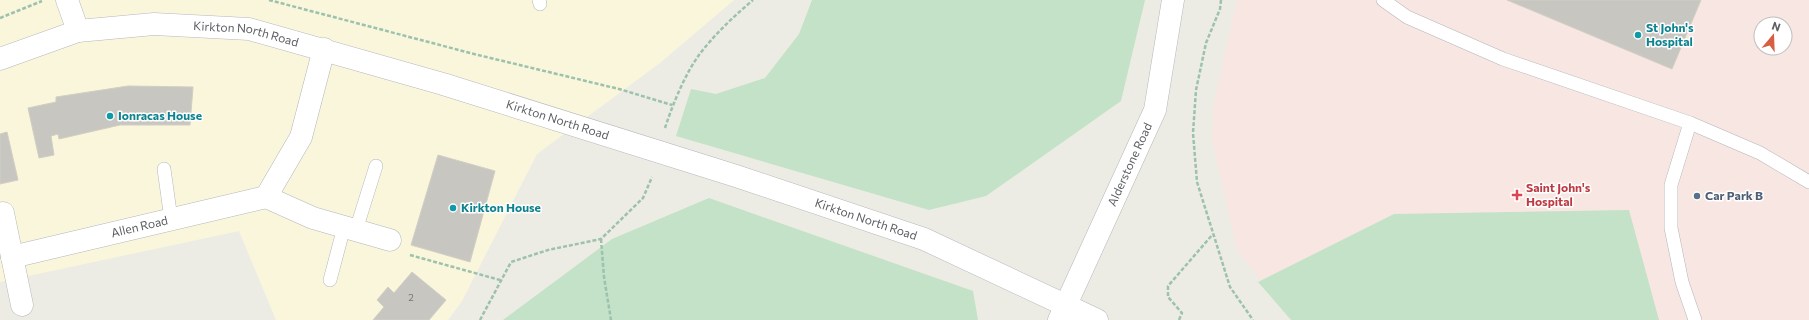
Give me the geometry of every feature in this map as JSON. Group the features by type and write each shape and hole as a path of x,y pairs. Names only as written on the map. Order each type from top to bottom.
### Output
{"main road":[{"path":"67,0 78,31"},
{"name":"Alderstone Road","path":"1062,313 1155,110 1172,0"},
{"name":"Kirkton North Road","path":"0,59 78,31 154,24 250,29 451,86 729,174 924,239 1062,313 1098,320"},
{"path":"324,49 301,137 266,196 313,218 390,240"},
{"name":"Allen Road","path":"12,257 266,196"},
{"path":"1,214 22,305"}],"lane":[{"path":"1383,0 1408,17 1503,59 1690,123 1760,153 1809,182"},
{"path":"1690,123 1671,185 1672,228 1682,282 1695,320"},
{"path":"330,280 376,166"},
{"path":"164,169 171,220"}],"path":[{"path":"0,18 46,0"},
{"path":"269,0 474,54 619,89 672,105"},
{"path":"663,133 672,105 698,56 732,18 753,0"},
{"path":"1221,0 1220,9 1206,43 1196,90 1193,133 1197,182 1230,287 1254,320"},
{"path":"480,320 500,280 511,262 548,250 602,239 643,198 652,177"},
{"path":"1179,320 1182,313 1168,297 1168,286 1214,234"},
{"path":"602,239 604,277 611,320"},
{"path":"390,240 402,253 500,280"}],"shaded area":[{"path":"0,0 734,0 660,63 537,154 462,301 448,320 276,320 239,231 0,282"},
{"name":"Saint John's Hospital","path":"1237,0 1809,0 1809,320 1295,320 1237,251 1212,139 1213,106"}],"green space":[{"path":"812,0 1145,0 1121,101 986,196 929,210 676,136 691,89 716,94 765,78 799,34"},
{"path":"709,198 973,291 978,320 503,320 612,239"},
{"path":"1629,210 1659,320 1291,320 1258,282 1394,214"}],"building":[{"name":"St John's Hospital","path":"1507,0 1701,0 1672,69"},
{"name":"Ionracas House","path":"128,86 193,87 190,125 120,125 59,139 58,134 51,136 54,155 39,158 28,108 56,102 56,97"},
{"path":"7,132 18,180 0,184 0,134"},
{"name":"Kirkton House","path":"438,155 495,171 470,262 411,245"},
{"path":"412,272 446,300 429,320 373,320 384,307 377,300 388,287 394,293"}],"place":[{"name":"St John's Hospital","path":"1638,35"},
{"name":"Ionracas House","path":"110,116"},
{"name":"Saint John's Hospital","path":"1517,195"},
{"name":"Car Park B","path":"1697,196"},
{"name":"Kirkton House","path":"453,208"}]}
